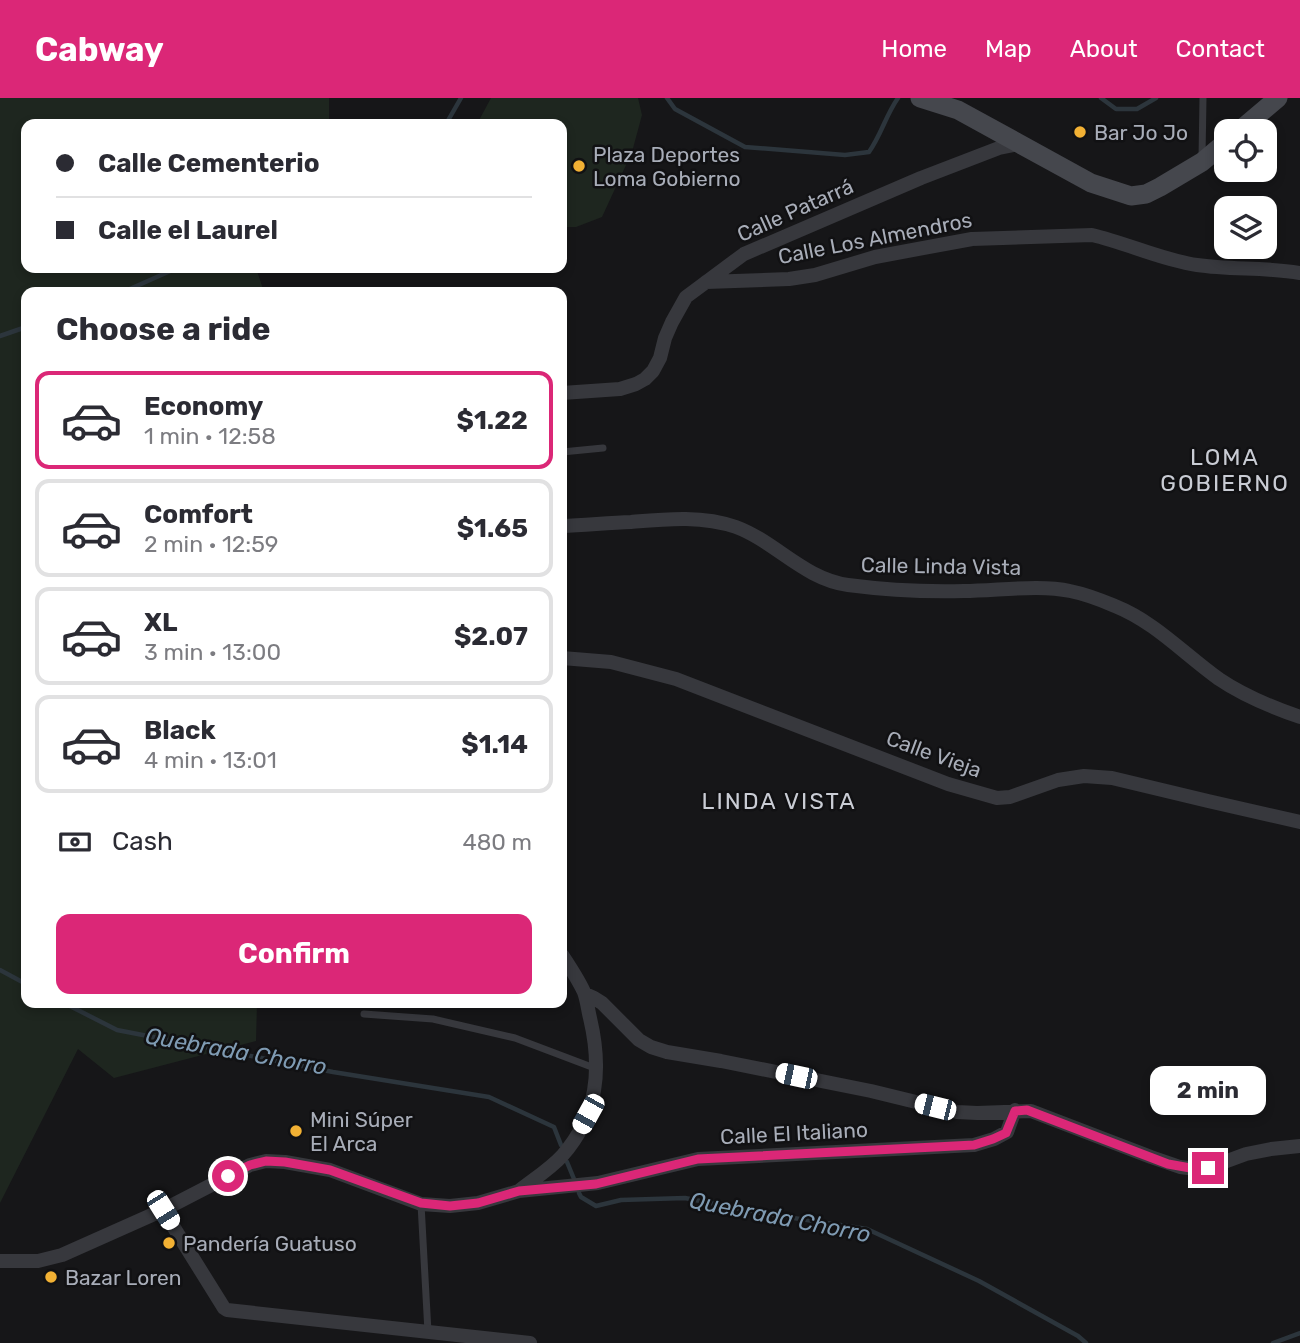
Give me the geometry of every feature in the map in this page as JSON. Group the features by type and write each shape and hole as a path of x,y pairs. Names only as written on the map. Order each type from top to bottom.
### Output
{"street":[{"path":"920,98 958,110 1091,183 1131,196 1146,194 1202,162 1214,152"},
{"path":"1253,119 1278,98"},
{"name":"Calle Patarrá","path":"567,393 620,389 645,379 660,358 671,322 686,297 744,254 921,178 999,148 1019,144"},
{"name":"Calle Los Almendros","path":"706,282 815,275 874,257 972,239 1092,235 1198,266 1300,273"},
{"name":"Calle Linda Vista","path":"567,526 684,518 709,520 749,533 805,570 828,581 888,590 1050,588 1070,591 1119,607 1149,623 1220,680 1250,698 1300,717"},
{"name":"Calle Vieja","path":"567,658 611,662 676,679 948,784 997,798 1010,797 1058,780 1084,776 1112,778 1300,822"},
{"path":"0,1261 38,1261 62,1255 163,1210 250,1165 266,1161 330,1170 421,1203 450,1206 478,1203 519,1191 562,1155 588,1114 595,1093 598,1069 594,1033 585,994 567,963"},
{"path":"585,994 603,1003 639,1040 667,1052 871,1091 957,1112 1031,1111 1180,1167 1208,1168 1246,1154 1300,1146"},
{"name":"Calle El Italiano","path":"519,1191 596,1184 698,1159 974,1145 1007,1132 1015,1111"},
{"path":"163,1210 227,1310 530,1343"}],"lane":[{"path":"1202,162 1203,98"},
{"path":"567,452 603,448"},
{"path":"364,1014 433,1019 515,1038 598,1069"},
{"path":"421,1203 428,1333"}],"shaded area":[{"path":"0,98 329,98 329,119 21,119 21,273 258,273 262,287 21,287 21,1008 257,1008 256,1041 114,1078 78,1049 0,1203"},
{"path":"491,98 638,98 642,115 632,152 602,217 576,227 567,227 567,119 480,119"}],"waterway":[{"path":"449,119 461,98"},
{"path":"667,98 675,109 745,147 845,155 869,152 898,98"},
{"path":"1101,98 1116,109 1137,109 1156,98"},
{"path":"134,287 166,273"},
{"path":"0,336 21,329"},
{"name":"Quebrada Chorro","path":"0,970 21,981"},
{"name":"Quebrada Chorro","path":"74,1008 117,1030 333,1072 489,1097 554,1127 561,1145"},
{"name":"Quebrada Chorro","path":"567,1162 574,1179"},
{"name":"Quebrada Chorro","path":"579,1193 596,1206 621,1200 685,1198 867,1229 979,1281 1086,1343"},
{"name":"Quebrada Chorro","path":"1273,1343 1300,1333"}],"place":[{"name":"Bar Jo Jo","path":"1080,132"},
{"name":"Plaza Deportes Loma Gobierno","path":"579,166"},
{"name":"Mini Súper El Arca","path":"296,1131"},
{"name":"Pandería Guatuso","path":"169,1243"},
{"name":"Bazar Loren","path":"51,1277"}],"district":[{"name":"LOMA GOBIERNO","path":"1225,470"},
{"name":"LINDA VISTA","path":"779,801"}],"route":[{"path":"228,1176 250,1165 266,1161 285,1162 330,1170 421,1203 450,1206 478,1203 519,1191 596,1184 698,1159 974,1145 1006,1133 1015,1111 1027,1110 1168,1164 1196,1169 1208,1168"}]}
